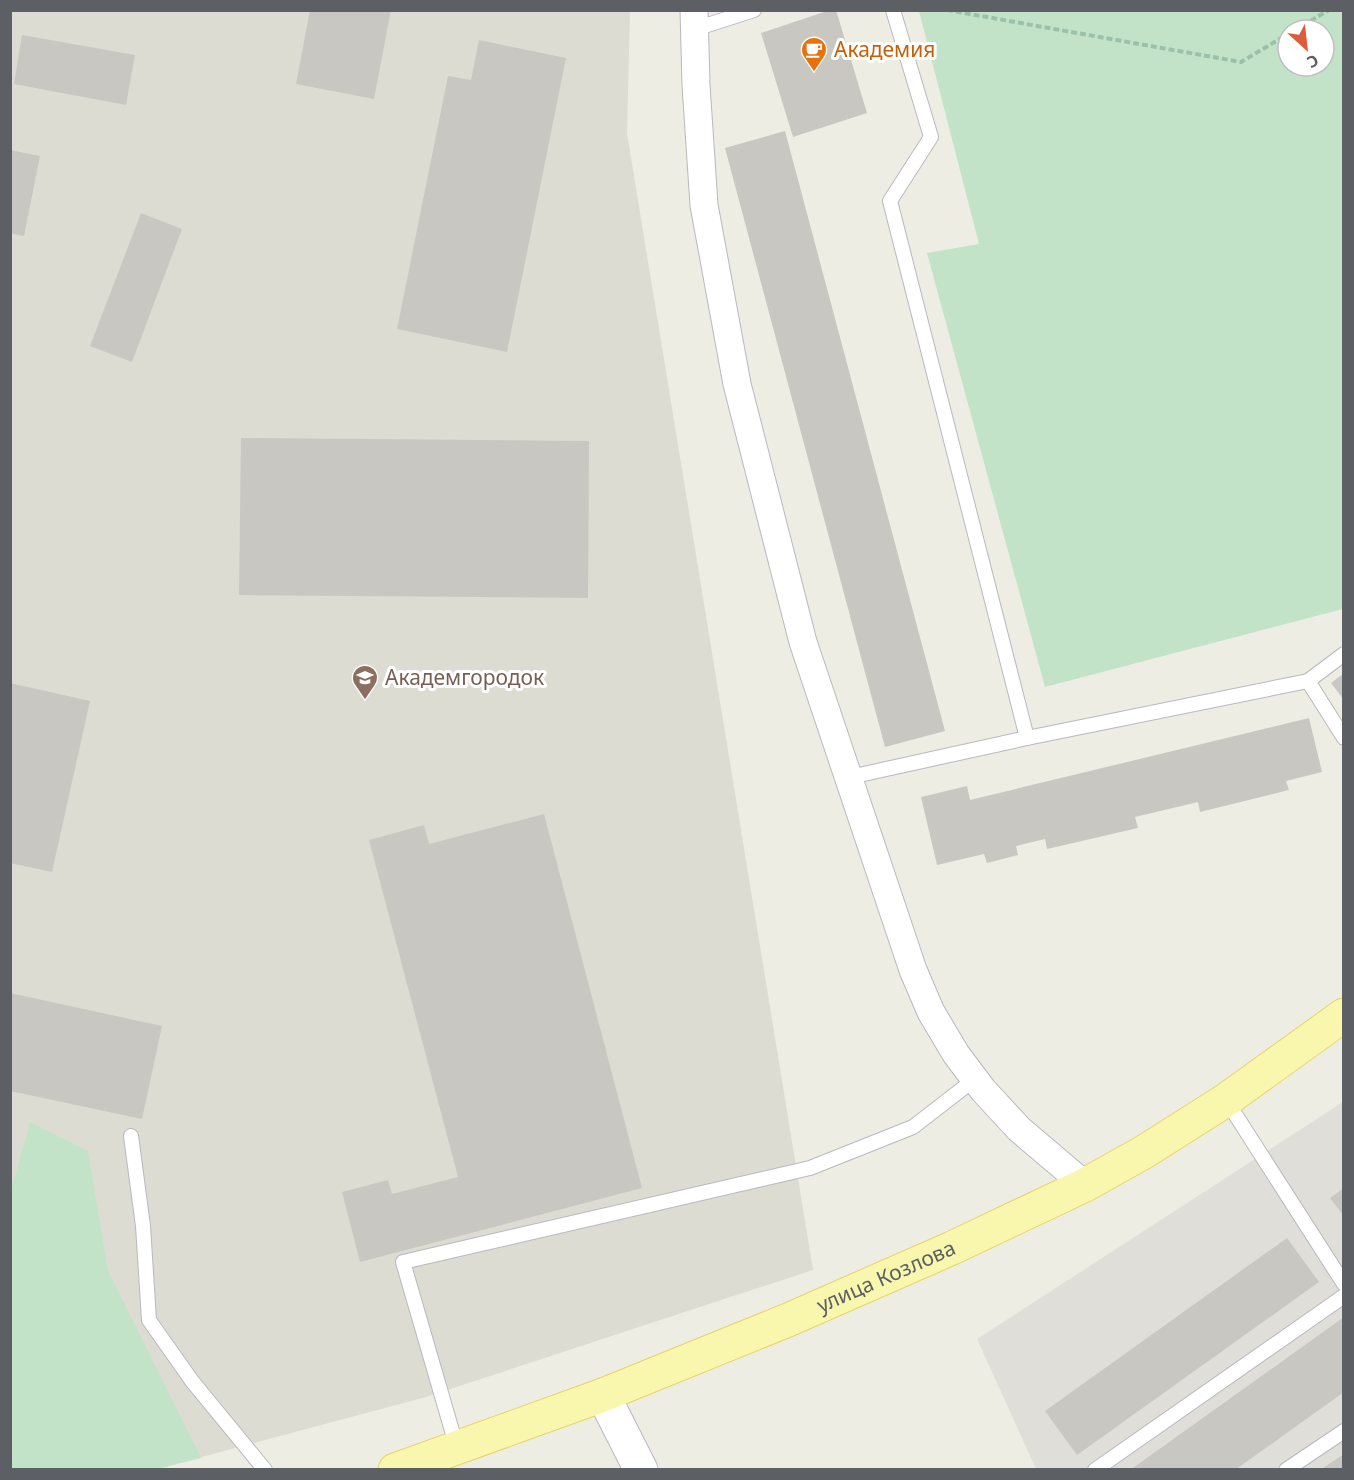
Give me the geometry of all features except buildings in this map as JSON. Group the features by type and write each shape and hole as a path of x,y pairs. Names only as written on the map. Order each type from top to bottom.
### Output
{"main road":[{"name":"улица Козлова","path":"395,1470 603,1395 788,1320 930,1258 1085,1185 1144,1152 1226,1100 1344,1015"},
{"path":"603,1395 641,1470"}],"street":[{"path":"694,20 704,205 736,384 803,642 926,1001 956,1054 975,1079 1019,1129 1085,1185"}],"lane":[{"path":"694,20 754,10"},
{"path":"893,10 931,137 890,201 1027,738"},
{"path":"850,777 1027,738 1308,681 1344,654"},
{"path":"1308,681 1344,738"},
{"path":"457,1448 403,1262 810,1168 913,1127 975,1079"},
{"path":"1226,1100 1344,1284"},
{"path":"131,1136 143,1226 149,1320 192,1382 265,1470"},
{"path":"1095,1470 1344,1296"},
{"path":"1286,1470 1344,1431"}],"path":[{"path":"947,10 1240,62 1276,41"},
{"path":"1315,18 1329,10"}],"shaded area":[{"name":"Академгородок","path":"10,11 630,11 627,133 813,1270 426,1397 157,1469 11,1469"},
{"path":"1343,1102 1343,1469 1036,1469 977,1339"}],"green space":[{"path":"919,11 1343,11 1343,609 1045,687 927,253 979,244"},
{"path":"30,1122 88,1151 108,1271 201,1458 157,1469 11,1469 11,1191"}],"place":[{"name":"Академия","path":"814,73"},
{"name":"Академгородок","path":"365,701"}]}
